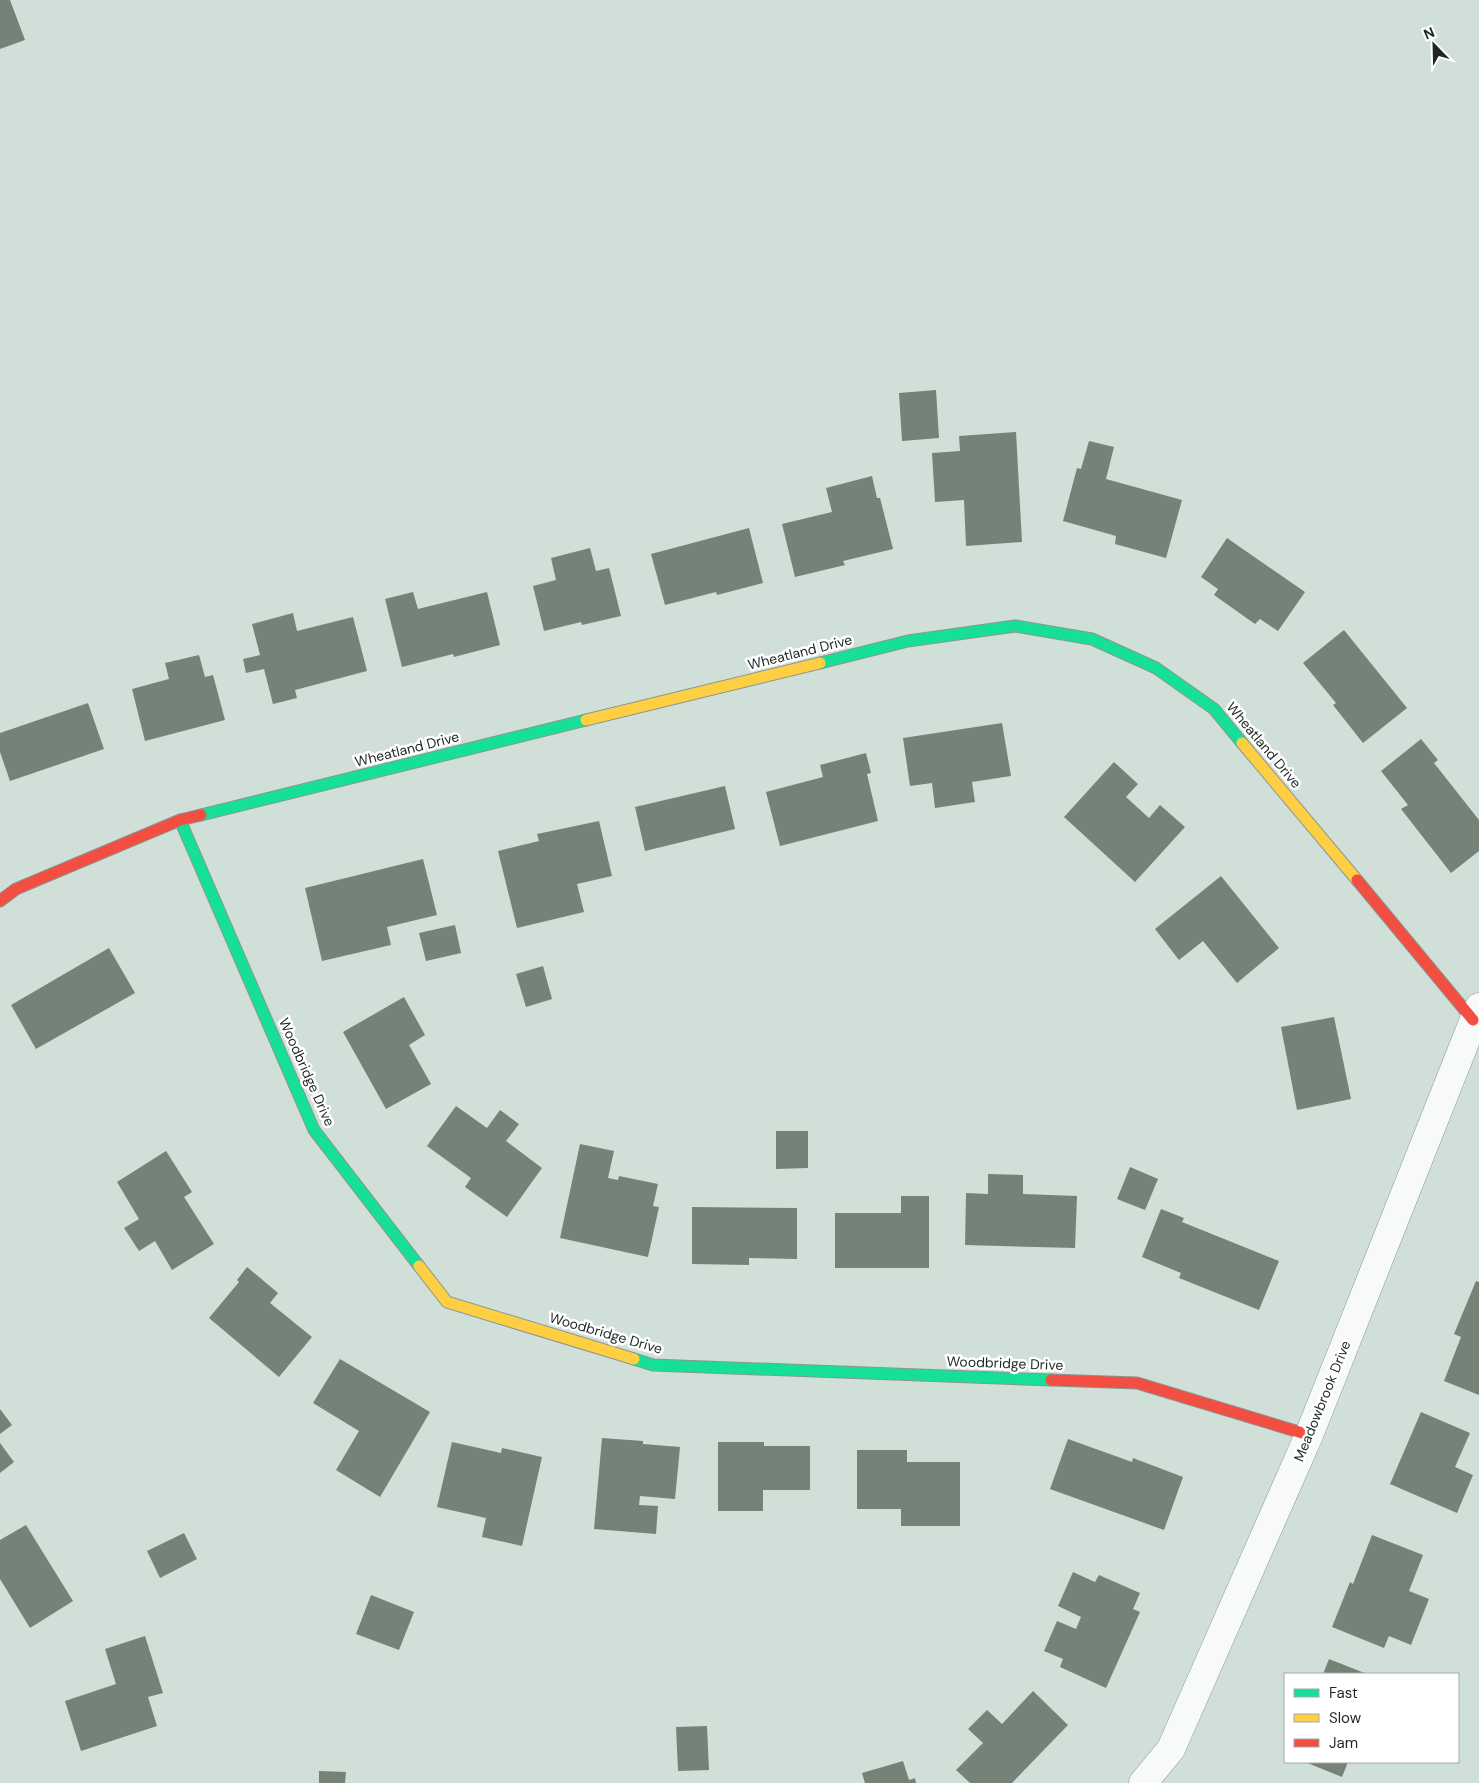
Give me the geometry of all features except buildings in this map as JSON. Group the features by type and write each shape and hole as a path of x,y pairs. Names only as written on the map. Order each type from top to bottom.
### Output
{"street":[{"name":"Wheatland Drive","path":"0,901 16,890 180,820 908,641 1015,626 1092,638 1156,668 1214,709 1476,1014"},
{"name":"Woodbridge Drive","path":"180,820 314,1130 447,1302 653,1365 1137,1384 1309,1435"},
{"name":"Meadowbrook Drive","path":"1143,1783 1171,1749 1309,1435 1476,1014"}],"traffic: fast":[{"path":"820,663 908,641 1015,626 1092,639 1156,668 1214,709 1242,743"},
{"path":"201,815 586,720"},
{"path":"180,820 314,1130 419,1266"},
{"path":"634,1359 653,1365 1051,1380"}],"traffic: slow":[{"path":"586,720 820,663"},
{"path":"1242,743 1357,880"},
{"path":"419,1266 447,1302 634,1359"}],"traffic: jam":[{"path":"0,901 16,889 180,820 201,815"},
{"path":"1357,880 1473,1020"},
{"path":"1051,1380 1137,1383 1309,1435"}]}
